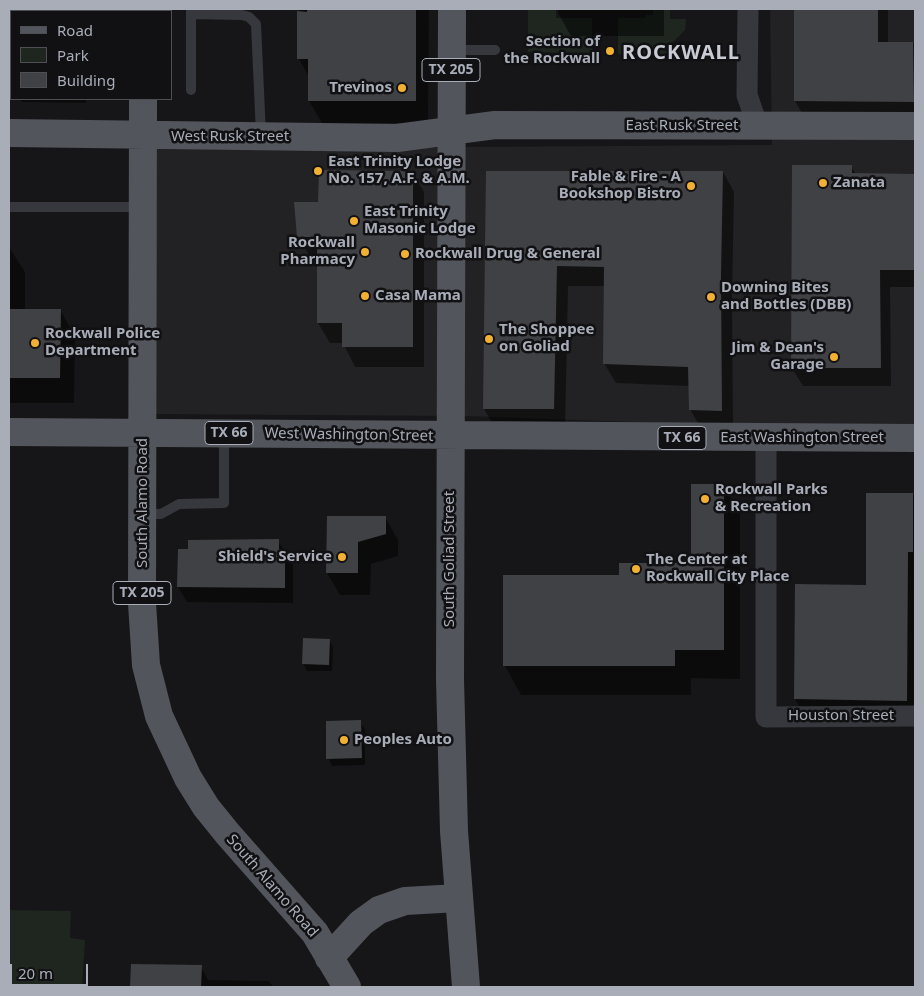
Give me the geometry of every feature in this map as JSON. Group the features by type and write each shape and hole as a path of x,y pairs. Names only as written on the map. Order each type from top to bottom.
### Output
{"main road":[{"name":"TX 205","path":"450,131 452,9"},
{"name":"TX 205","path":"143,100 143,137"},
{"name":"East Rusk Street","path":"450,131 496,125 915,126"},
{"name":"West Rusk Street","path":"9,133 143,137 397,138 450,131"},
{"name":"South Goliad Street","path":"450,131 450,679 458,898 464,986"},
{"name":"South Alamo Road","path":"143,137 143,514 146,664 165,731 188,778 206,806 315,933 346,987"},
{"name":"West Washington Street","path":"9,432 449,436"},
{"name":"East Washington Street","path":"449,436 915,438"},
{"path":"329,958 361,923 379,910 405,901 458,898"}],"street":[{"path":"748,9 746,95 758,127"},
{"name":"Houston Street","path":"766,438 766,717 915,716"}],"lane":[{"path":"191,90 191,11 250,17 256,24 261,138"},
{"path":"451,50 495,50"},
{"path":"9,207 143,207"},
{"path":"143,514 161,514 179,504 224,503 224,433"}],"shaded area":[{"path":"770,9 915,9 915,425 777,427 463,416 154,414 157,149 772,145"}],"green space":[{"path":"528,9 556,9 556,18 592,18 592,54 528,52"},
{"path":"653,9 670,9 670,19 686,19 685,30 672,43 670,54 618,54 618,18 646,18 646,15 653,15"},
{"path":"9,910 71,911 70,938 85,940 82,987 9,987"}],"building":[{"path":"307,9 416,9 416,101 308,101 308,59 297,59 297,11 307,12"},
{"path":"794,9 878,9 878,42 913,42 914,102 794,101"},
{"path":"792,165 852,165 852,173 915,174 915,270 880,270 881,368 791,368"},
{"path":"319,170 413,171 413,347 342,347 342,323 317,323 317,237 297,237 294,202 318,202"},
{"path":"486,171 723,171 721,276 722,411 689,410 688,367 603,364 604,267 557,266 554,409 483,409"},
{"name":"Rockwall Police Department","path":"9,309 61,309 60,378 9,378"},
{"name":"The Center at Rockwall City Place","path":"691,484 724,484 724,650 675,650 675,666 503,666 503,575 619,575 619,563 691,563"},
{"path":"866,493 913,493 913,552 908,552 907,701 794,699 795,584 866,585"},
{"name":"Shield's Service","path":"327,516 386,516 386,534 358,542 358,573 326,573"},
{"path":"279,539 279,549 285,549 285,588 177,587 178,549 188,549 188,540"},
{"path":"303,638 330,639 329,665 302,664"},
{"name":"Peoples Auto","path":"361,720 362,758 326,759 326,721"},
{"path":"131,964 202,965 201,987 130,987"}],"place":[{"name":"Section of the Rockwall","path":"610,51"},
{"name":"Trevinos","path":"402,88"},
{"name":"East Trinity Lodge No. 157, A.F. & A.M.","path":"318,171"},
{"name":"Zanata","path":"823,183"},
{"name":"Fable & Fire - A Bookshop Bistro","path":"691,186"},
{"name":"East Trinity Masonic Lodge","path":"354,221"},
{"name":"Rockwall Pharmacy","path":"365,252"},
{"name":"Rockwall Drug & General","path":"405,254"},
{"name":"Casa Mama","path":"365,296"},
{"name":"Downing Bites and Bottles (DBB)","path":"711,297"},
{"name":"The Shoppee on Goliad","path":"489,339"},
{"name":"Rockwall Police Department","path":"35,343"},
{"name":"Jim & Dean's Garage","path":"834,357"},
{"name":"Rockwall Parks & Recreation","path":"705,499"},
{"name":"Shield's Service","path":"342,557"},
{"name":"The Center at Rockwall City Place","path":"636,569"},
{"name":"Peoples Auto","path":"344,740"}],"district":[{"name":"ROCKWALL","path":"681,53"}]}
